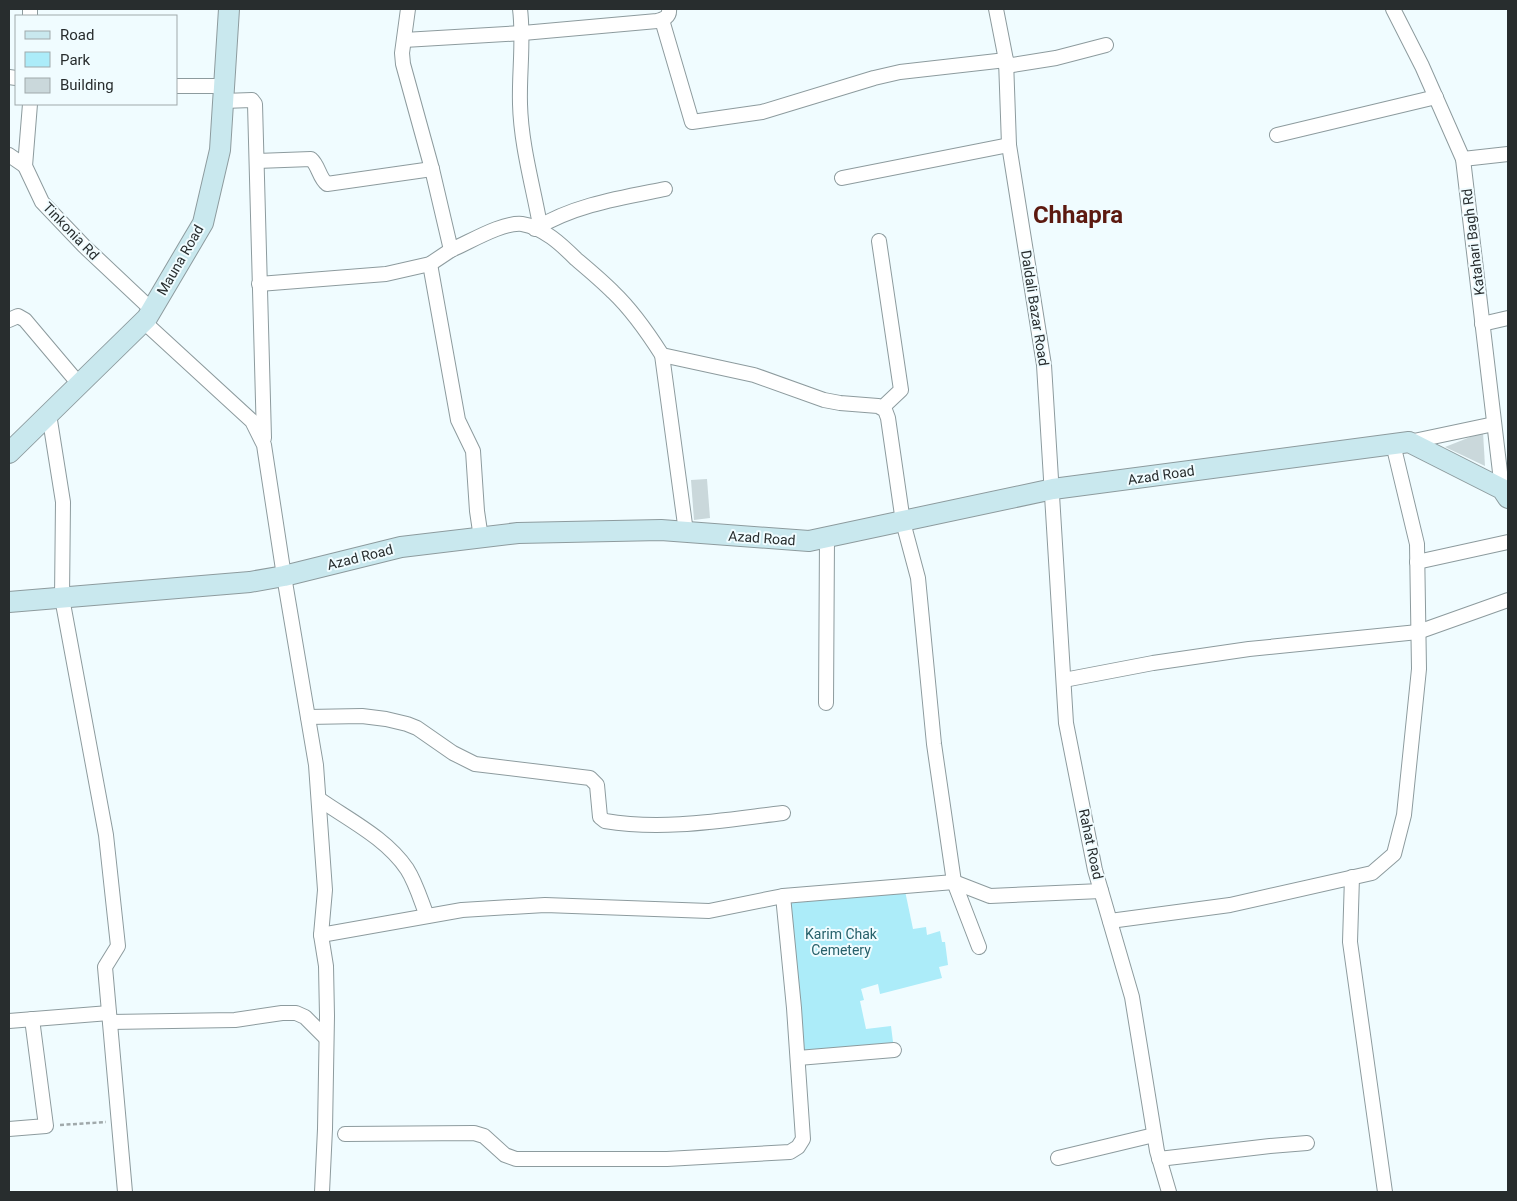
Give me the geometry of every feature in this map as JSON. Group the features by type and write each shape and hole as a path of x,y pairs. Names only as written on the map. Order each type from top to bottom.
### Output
{"street":[{"name":"Mauna Road","path":"9,453 147,316 203,223 220,150 229,9"},
{"path":"408,9 402,53 406,78 432,169 451,250"},
{"path":"520,9 523,33 520,106 538,227"},
{"name":"Daldali Bazar Road","path":"996,9 1006,63 1009,146 1044,365 1053,489"},
{"name":"Katahari Bagh Rd","path":"1393,9 1422,66 1463,159 1494,424 1505,494"},
{"path":"404,40 523,33 666,14 692,122 762,112 900,72 1056,58 1106,45"},
{"path":"178,86 254,101 264,445 316,765 325,890 322,935 326,966 325,1129 322,1192"},
{"path":"1277,135 1436,97"},
{"name":"Tinkonia Rd","path":"30,105 15,163 42,202 147,316 252,421 264,445"},
{"path":"842,178 1009,146"},
{"path":"1463,159 1508,154"},
{"path":"257,160 311,159 315,163 323,181 327,184 432,169"},
{"path":"538,227 561,214 578,208 665,189"},
{"path":"259,284 386,274 430,264 451,250 510,225 523,224 538,227 614,293 648,334 662,355 686,532"},
{"path":"879,241 901,390 883,407"},
{"path":"430,264 458,420 473,451 481,538"},
{"path":"9,320 18,316 25,320 79,384"},
{"path":"1482,324 1508,318"},
{"path":"662,355 754,375 824,400 883,407"},
{"path":"883,407 888,418 904,522 918,578 934,744 954,882 979,947"},
{"path":"49,414 63,502 62,598 108,854 118,946 105,967 125,1192"},
{"path":"1401,443 1494,424"},
{"path":"1401,443 1505,494"},
{"path":"1110,921 1230,905 1372,873 1394,854 1404,815 1419,669 1417,544 1401,443"},
{"name":"Azad Road","path":"9,602 250,582 284,576 401,547 518,534 661,530 809,541 1053,489 1401,443"},
{"name":"Rahat Road","path":"1053,489 1066,723 1095,870 1132,998 1154,1135 1169,1192"},
{"path":"826,703 827,538"},
{"path":"1417,562 1508,542"},
{"path":"1064,680 1153,663 1249,648 1418,632 1508,600"},
{"path":"308,717 362,716 400,722 417,728 453,754 475,764 590,778 597,785 600,817 604,821 652,825 681,824 783,813"},
{"path":"318,799 380,841 396,855 407,870 427,916"},
{"path":"1352,877 1350,942 1386,1192"},
{"path":"322,935 462,910 545,905 710,911 783,896 954,882 990,896 1101,891"},
{"path":"345,1134 474,1133 484,1136 505,1155 516,1159 667,1159 790,1152 798,1147 803,1139 798,1058 783,896"},
{"path":"9,1021 110,1017 235,1020 282,1013 296,1013 305,1017 326,1038"},
{"path":"9,1129 46,1126 32,1019"},
{"path":"798,1058 894,1050"},
{"path":"1058,1158 1154,1135"},
{"path":"1159,1159 1306,1143"}],"path":[{"path":"46,1126 119,1121"}],"green space":[{"name":"Karim Chak Cemetery","path":"904,886 913,929 926,927 927,935 940,931 942,942 945,942 948,965 939,967 942,978 880,994 878,984 861,989 864,1000 860,1001 866,1029 891,1026 894,1050 798,1058 783,896"}],"building":[{"path":"1483,432 1485,466 1445,447"},
{"path":"707,479 710,518 694,520 691,480"}],"district":[{"name":"Chhapra","path":"1078,215"}]}
